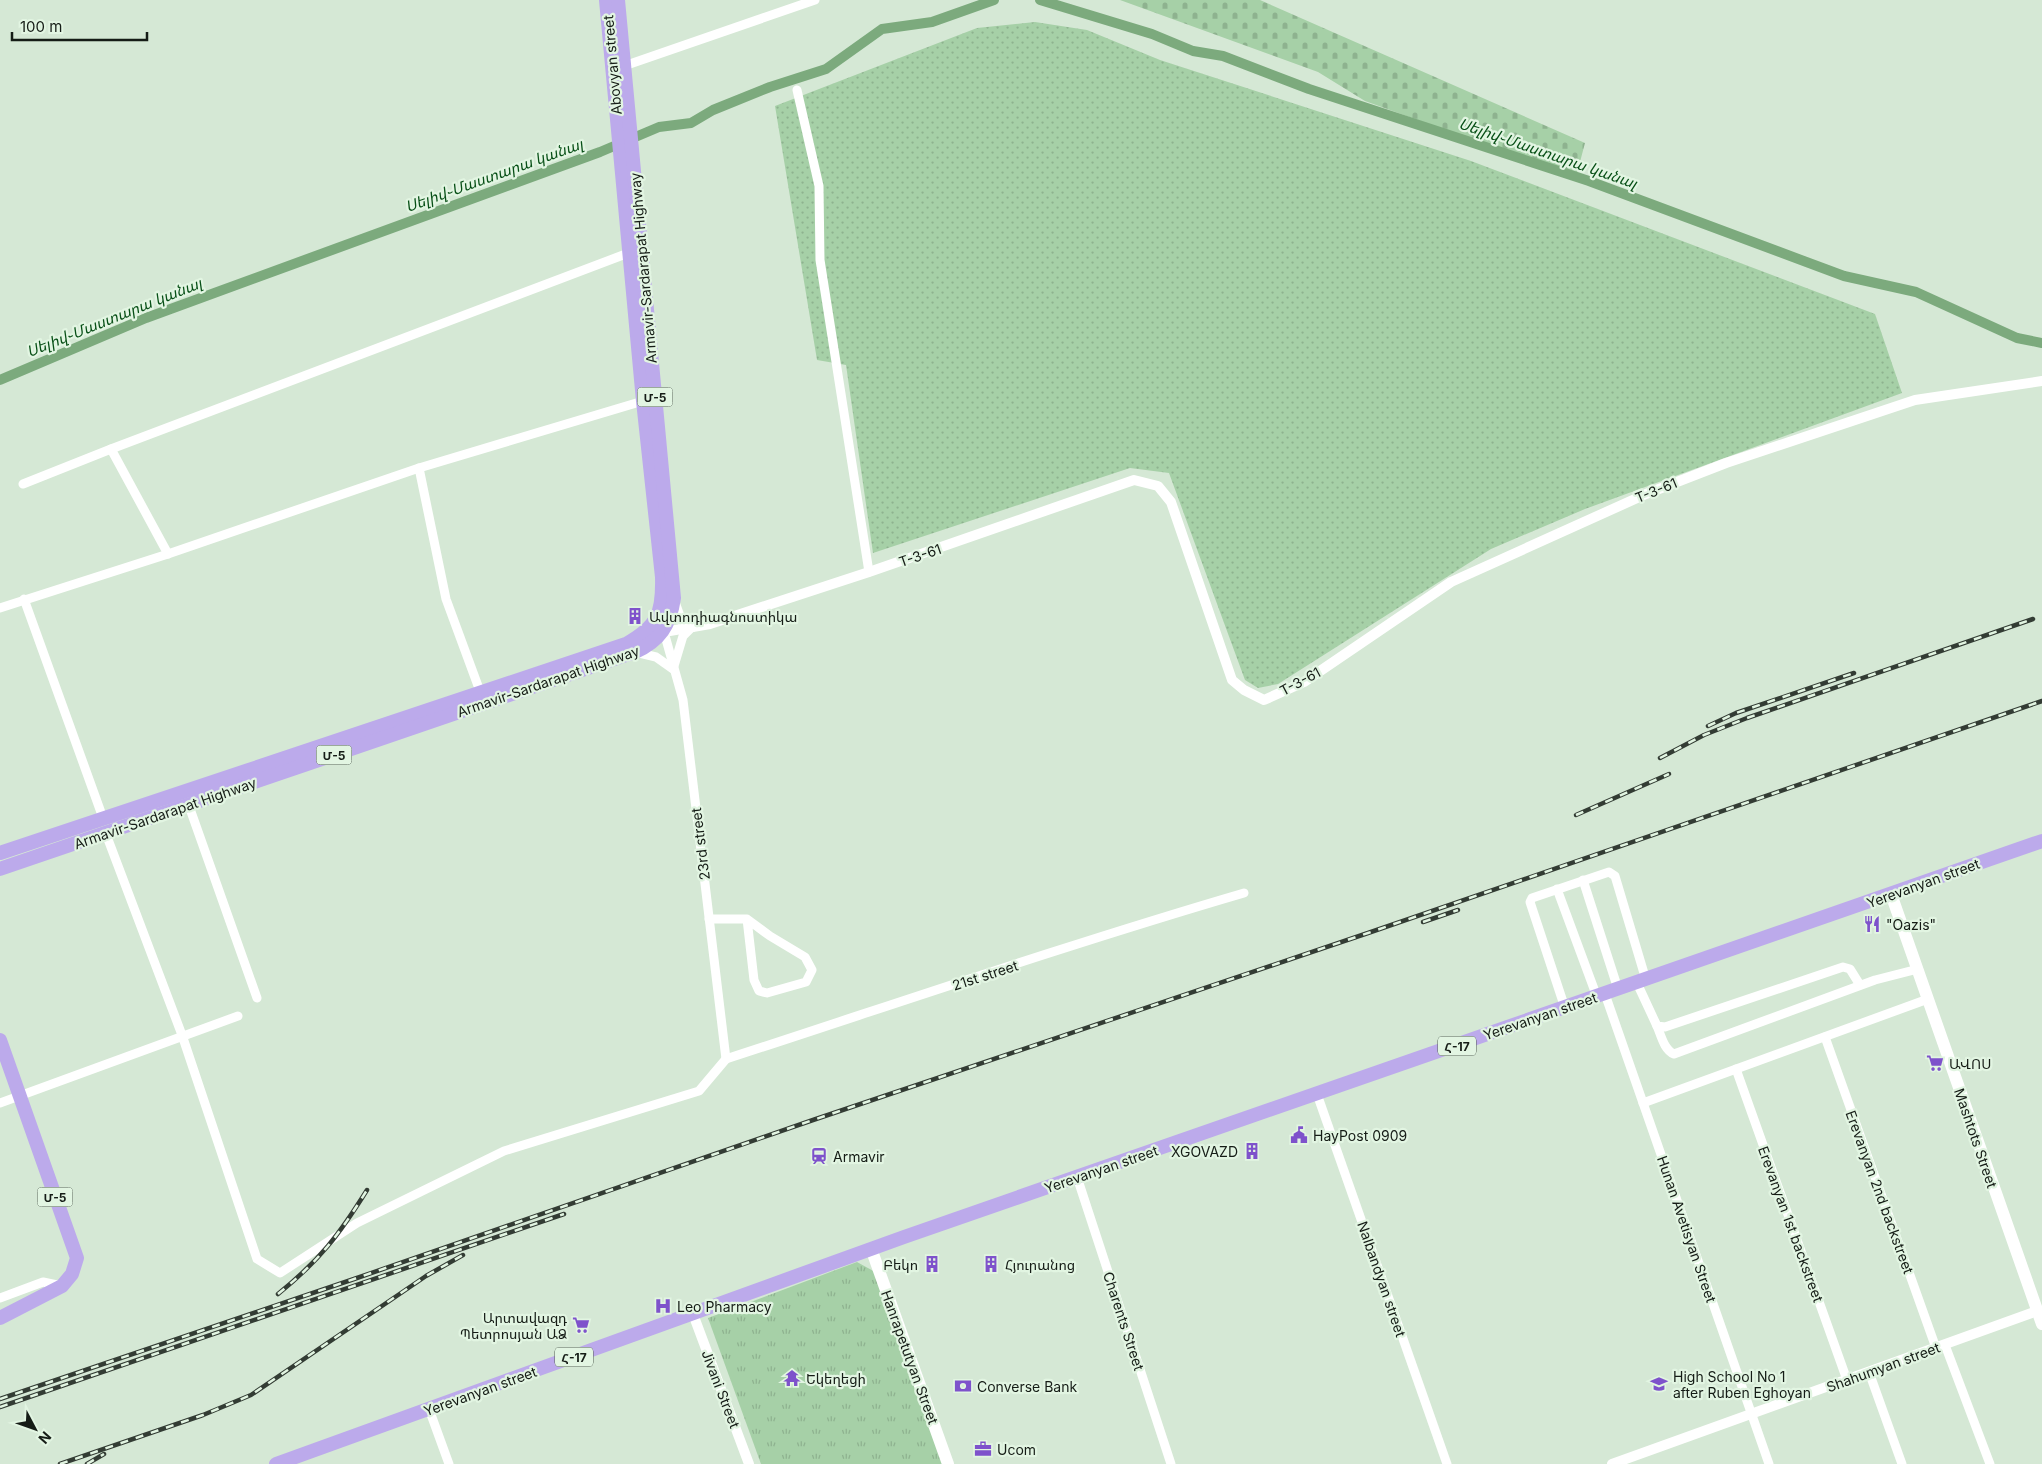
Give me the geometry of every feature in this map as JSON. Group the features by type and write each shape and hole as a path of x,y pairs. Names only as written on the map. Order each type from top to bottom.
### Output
{"highway":[{"name":"Abovyan street","path":"606,0 624,66 624,127"},
{"name":"Abovyan street","path":"618,0 615,30 624,127"},
{"name":"Armavir-Sardarapat Highway","path":"0,869 189,806 481,694 626,644 658,629 672,613 674,599 624,127"},
{"name":"Armavir-Sardarapat Highway","path":"0,853 103,818 635,652 651,644 658,629 663,598 662,577 643,401 631,252 627,162"},
{"name":"Yerevanyan street","path":"276,1464 904,1237 2042,841"},
{"name":"Մ-5","path":"0,1040 77,1258 72,1274 62,1286"},
{"path":"0,1318 62,1286"}],"main road":[{"name":"Mashtots Street","path":"1891,894 2040,1311 2042,1324"},
{"name":"Hanrapetutyan Street","path":"872,1250 948,1464"}],"street":[{"path":"624,66 815,0"},
{"path":"797,90 819,186 820,260 870,572"},
{"path":"23,484 110,449 631,252"},
{"name":"T-3-61","path":"658,629 710,624 870,572 1134,480 1158,486 1171,502 1232,680 1244,690 1264,700 1304,682 1451,582 1646,494 1726,463 1915,400 2042,381"},
{"path":"0,608 168,554 419,468 643,401"},
{"path":"110,449 168,554"},
{"path":"419,468 446,599 481,694"},
{"path":"24,599 103,818"},
{"path":"635,652 656,657 673,669 683,636 692,627 681,620 674,599"},
{"name":"23rd street","path":"658,629 683,700 726,1059"},
{"path":"189,806 257,998"},
{"path":"106,834 182,1035 257,1259 280,1273 357,1224 504,1151 699,1091 726,1059"},
{"path":"1565,1008 1530,902 1532,898 1609,872 1615,876 1642,981 1657,1026 1665,1045 1674,1054 1860,985 1918,970"},
{"path":"1583,880 1618,990"},
{"name":"Hunan Avetisyan Street","path":"1558,889 1643,1103 1769,1464"},
{"name":"21st street","path":"726,1059 1044,956 1114,931 1244,892"},
{"path":"709,919 748,919 770,936 805,957 812,970 806,982 767,993 759,991 754,980 748,919"},
{"path":"1657,1026 1665,1027 1700,1017 1843,967 1850,969 1860,985"},
{"path":"1643,1103 1928,999"},
{"path":"0,1103 238,1016"},
{"name":"Erevanyan 2nd backstreet","path":"1825,1036 1940,1346 1990,1464"},
{"name":"Erevanyan 1st backstreet","path":"1736,1069 1847,1380"},
{"name":"Nalbandyan street","path":"1317,1094 1447,1464"},
{"name":"Charents Street","path":"1077,1177 1171,1464"},
{"path":"0,1298 43,1282 62,1286"},
{"name":"Shahumyan street","path":"1612,1464 2040,1311"},
{"name":"Jivani Street","path":"693,1314 749,1464"},
{"path":"1869,1372 1902,1464"},
{"path":"429,1409 449,1464"}],"green space":[{"path":"1120,0 1260,0 1585,143 1576,177 1365,101 1318,72"},
{"path":"1035,22 1087,30 1160,60 1471,161 1875,314 1902,393 1585,509 1491,549 1278,684 1258,688 1245,680 1169,473 1130,468 873,553 846,365 817,360 775,106 977,28"},
{"path":"857,1262 877,1273 944,1464 761,1464 708,1318"}],"waterway":[{"name":"Սելիվ֊Մաստարա կանալ","path":"0,380 146,318 600,152 659,127 691,123 713,110 770,87 826,69 882,29 932,22 994,0"},
{"name":"Սելիվ֊Մաստարա կանալ","path":"1040,0 1152,34 1193,51 1223,56 1309,89 1589,181 1844,276 1916,292 2017,338 2042,343"}],"railway":[{"path":"1660,758 1704,735 1747,718 2033,619"},
{"path":"1708,726 1736,713 1854,673"},
{"path":"0,1399 813,1120 1368,933 2042,701"},
{"path":"1576,815 1669,774"},
{"path":"1423,922 1458,910"},
{"path":"278,1294 306,1270 328,1246 367,1190"},
{"path":"0,1407 564,1214"},
{"path":"60,1464 203,1415 251,1395 426,1276 463,1255"},
{"path":"87,1464 104,1454"}],"place":[{"name":"Ավտոդիագնոստիկա","path":"635,616"},
{"name":"\"Oazis\"","path":"1872,924"},
{"name":"ԱՎՈՍ","path":"1935,1063"},
{"name":"HayPost 0909","path":"1299,1135"},
{"name":"XGOVAZD","path":"1252,1151"},
{"name":"Armavir","path":"819,1156"},
{"name":"Բեկո","path":"932,1264"},
{"name":"Հյուրանոց","path":"991,1264"},
{"name":"Leo Pharmacy","path":"663,1306"},
{"name":"Արտավազդ Պետրոսյան ԱՁ","path":"581,1325"},
{"name":"Եկեղեցի","path":"792,1378"},
{"name":"High School No 1 after Ruben Eghoyan","path":"1659,1384"},
{"name":"Converse Bank","path":"963,1386"},
{"name":"Ucom","path":"983,1449"}]}
